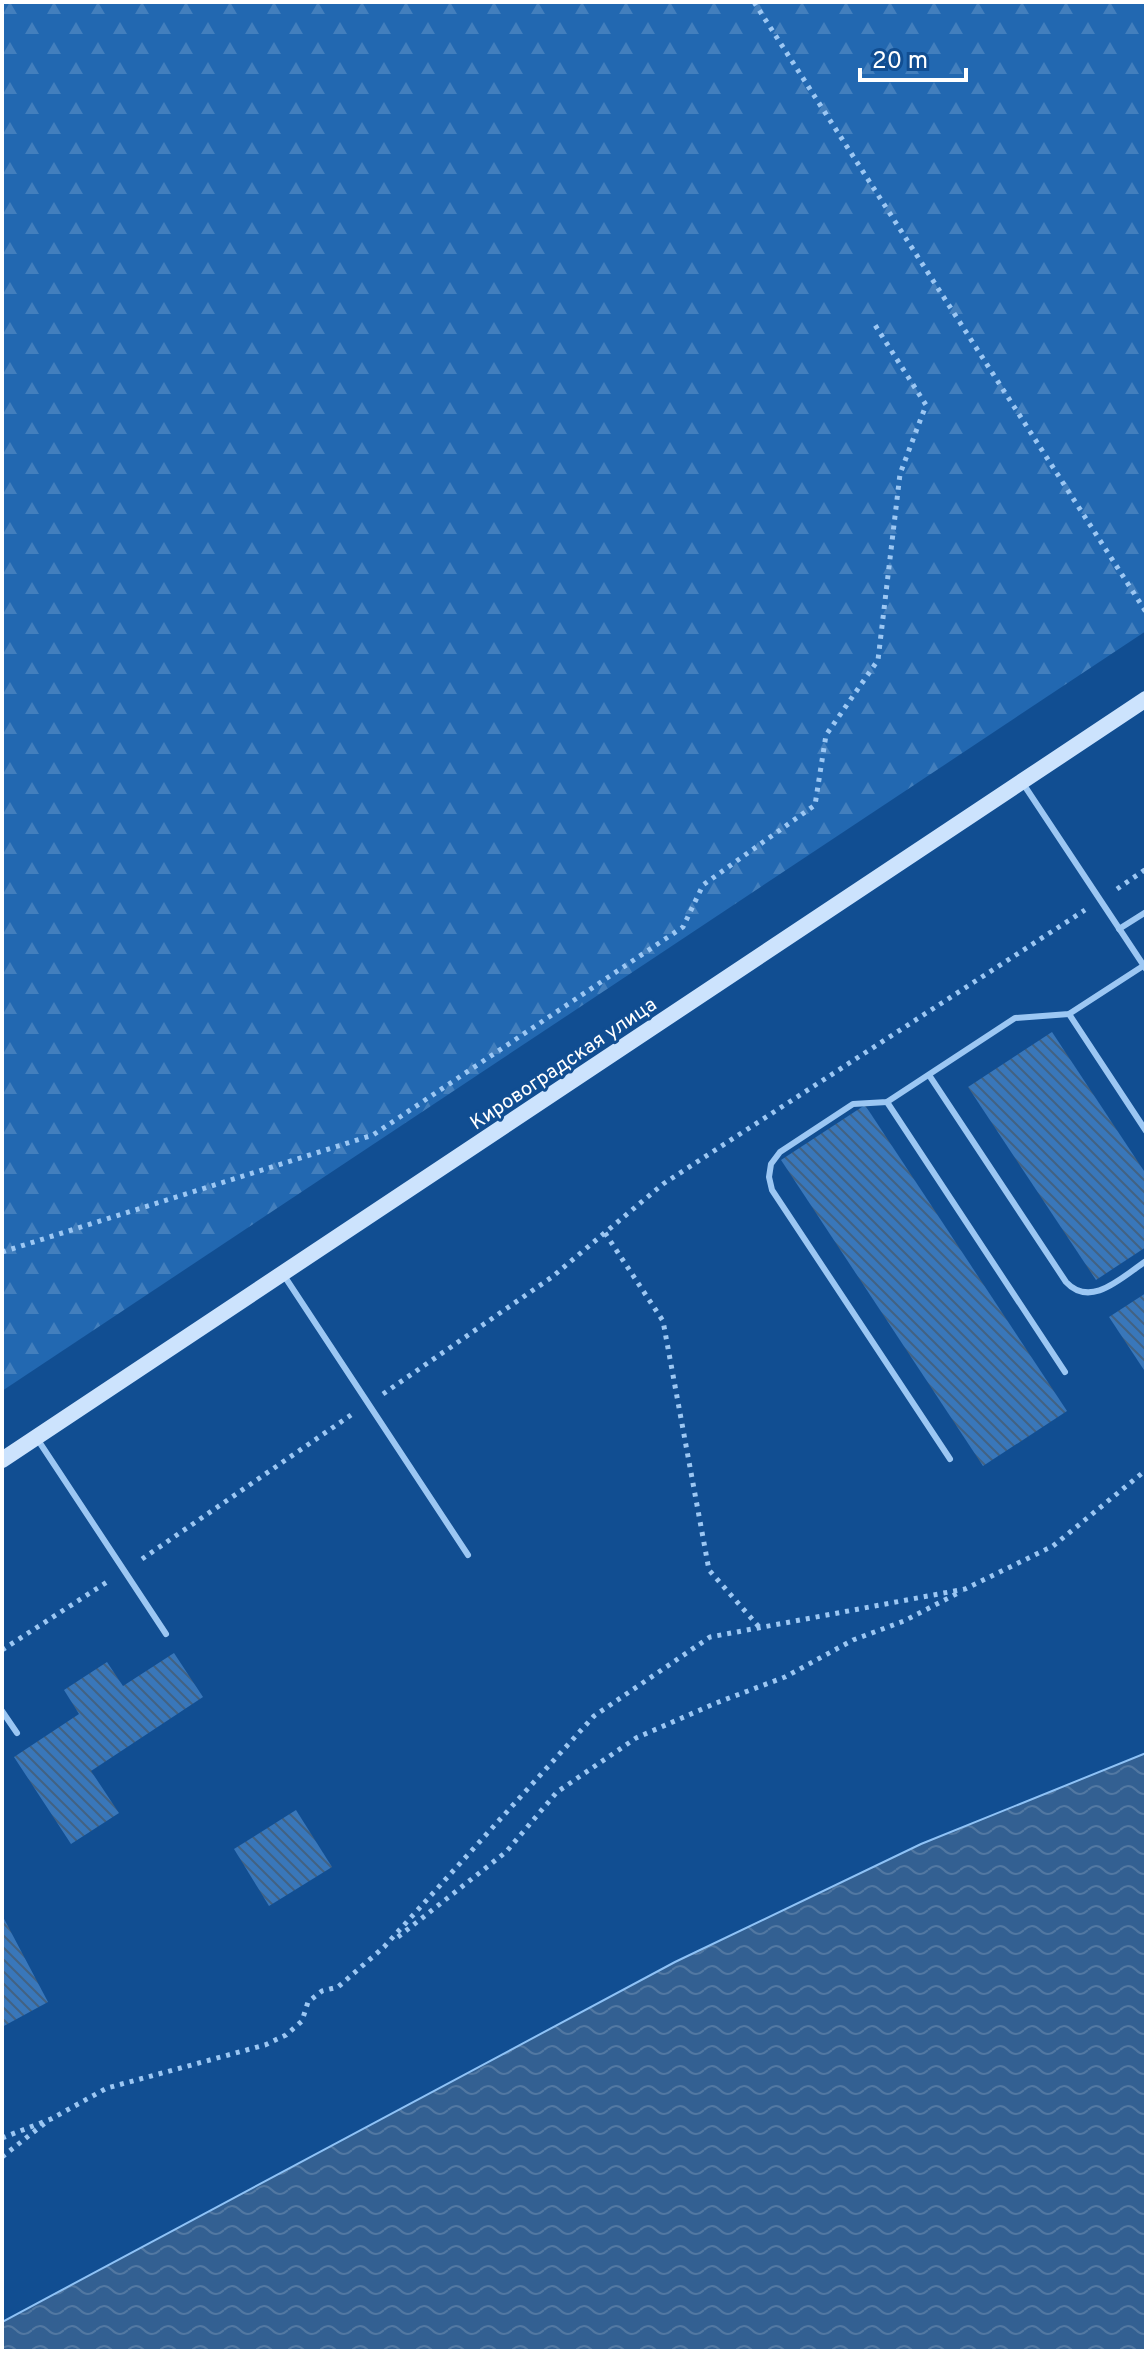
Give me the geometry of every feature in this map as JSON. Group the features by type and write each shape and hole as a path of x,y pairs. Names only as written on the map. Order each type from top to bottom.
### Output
{"main road":[{"name":"Кировоградская улица","path":"2,1460 1146,699"}],"lane":[{"path":"950,1459 772,1190 769,1177 771,1164 780,1152 853,1104 887,1102 1015,1018 1069,1014 1145,968 1022,782"},
{"path":"1119,929 1146,912"},
{"path":"1069,1014 1146,1131"},
{"path":"929,1075 1074,1291 1088,1294 1103,1289 1146,1261"},
{"path":"887,1102 1065,1372"},
{"path":"282,1274 468,1555"},
{"path":"36,1437 166,1634"},
{"path":"2,1711 17,1733"}],"path":[{"path":"754,2 1146,612"},
{"path":"2,1252 373,1135 683,927 703,885 815,805 826,735 878,660 900,474 926,405 875,325"},
{"path":"2,1650 124,1571 552,1277 663,1184 1146,869"},
{"path":"605,1233 663,1321 709,1570 761,1628"},
{"path":"2,2138 51,2119 107,2088 265,2045 286,2035 302,2021 308,2002 322,1991 338,1987 506,1852 557,1792 636,1738 785,1677 853,1640 904,1621 1053,1546 1146,1470"},
{"path":"384,1947 594,1716 710,1637 965,1589"},
{"path":"2,2157 51,2119"}],"green space":[{"path":"2,2 1146,2 1146,631 2,1391"}],"water":[{"path":"1146,1753 1146,2351 2,2351 2,2322 675,1962 921,1844"}],"building":[{"path":"1052,1032 1146,1174 1146,1247 1096,1280 968,1087"},
{"path":"865,1105 1067,1411 983,1466 781,1160"},
{"path":"1146,1293 1146,1369 1144,1370 1109,1317"},
{"path":"174,1653 203,1697 91,1771 119,1813 71,1844 14,1757 79,1714 64,1690 107,1662 123,1686"},
{"path":"296,1810 332,1867 269,1906 234,1849"},
{"path":"2,1915 48,2002 2,2027"}]}
